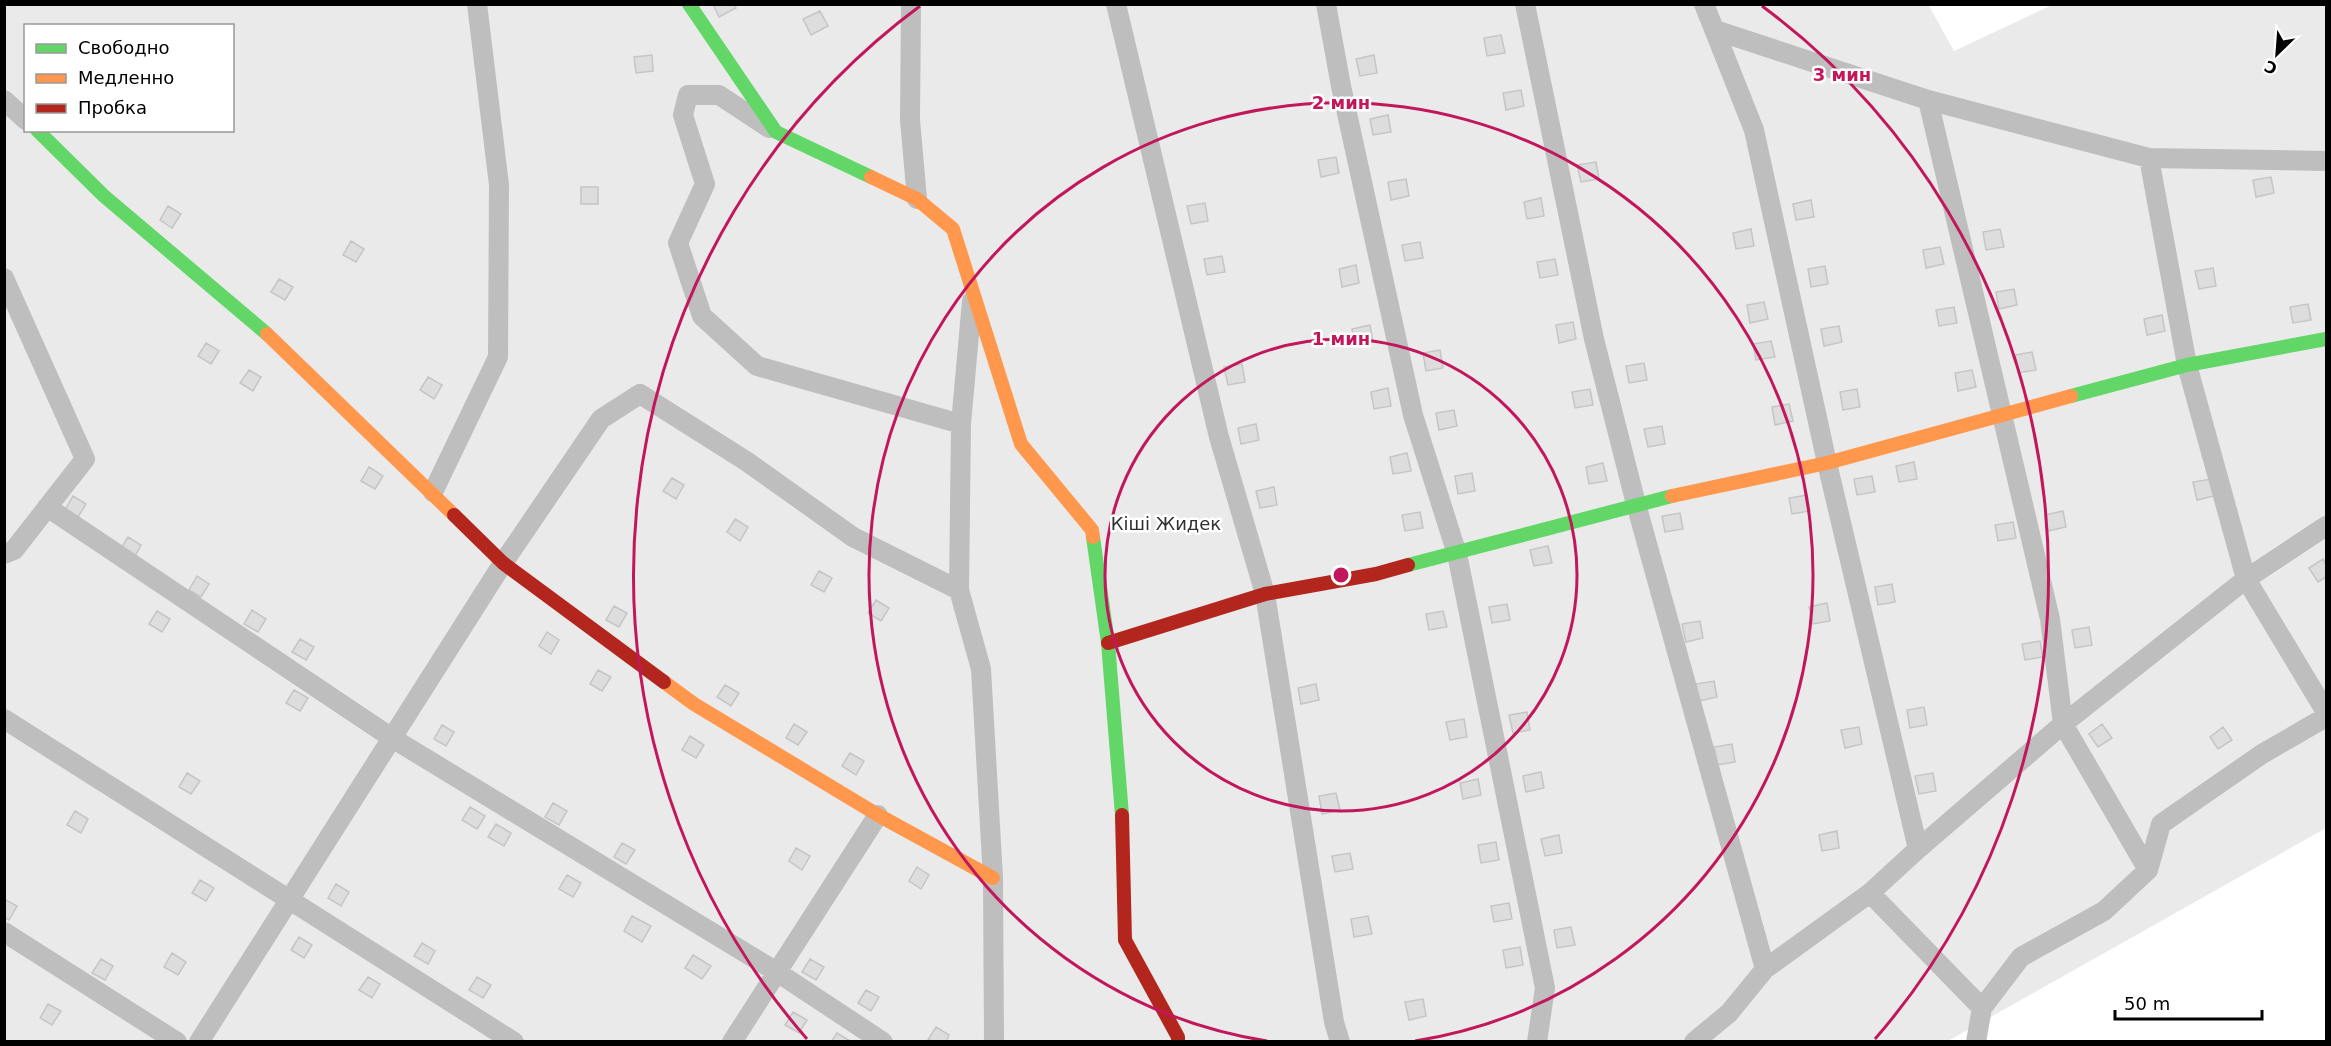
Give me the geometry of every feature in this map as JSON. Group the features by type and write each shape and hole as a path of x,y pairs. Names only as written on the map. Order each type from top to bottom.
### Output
{"street":[{"path":"433,492 498,357 499,185 477,4"},
{"path":"689,4 718,43 776,132"},
{"path":"911,4 910,120 917,199"},
{"path":"1116,4 1219,437 1265,594 1332,1011 1340,1041"},
{"path":"1326,4 1341,86 1413,415 1457,554 1545,988 1537,1041"},
{"path":"1525,4 1593,339 1636,504 1765,969"},
{"path":"1704,4 1754,130 1827,463 1918,849"},
{"path":"1715,30 1928,100 2149,158 2326,161"},
{"path":"961,424 757,366 702,316 678,243 705,184 683,115 688,95 719,95 776,132 917,199 953,229 1021,444 1092,530 1108,643 1121,794 1125,940 1178,1037 1178,1041"},
{"path":"4,99 24,118"},
{"path":"1928,100 2050,619 2063,724 2148,870"},
{"path":"39,132 104,196 282,347 433,492 503,563 694,704 878,815 993,878"},
{"path":"2149,158 2187,365 2246,579 2326,712"},
{"path":"4,278 85,459 14,550 4,554"},
{"path":"973,288 961,424 959,590 981,669 993,878 994,1041"},
{"path":"1108,643 1265,594 1376,574 1636,504 1827,463 2187,365 2326,339"},
{"path":"199,1041 503,563 601,419 639,394 746,461 853,537 959,590"},
{"path":"47,507 392,738 777,972 883,1041"},
{"path":"1694,1041 1729,1013 1765,969 1870,893 2063,724 2246,579 2326,526"},
{"path":"1976,1041 1982,1008 2021,957 2104,911 2148,870 2162,824 2262,754 2326,717"},
{"path":"4,719 514,1041"},
{"path":"732,1041 878,815"},
{"path":"1870,893 1982,1008"},
{"path":"4,932 177,1041"}],"green space":[{"name":"Кіші Жидек","path":"1928,4 1954,51 2052,5 2326,5 2326,828 1948,1041 5,1042 5,5"}],"building":[{"path":"713,4 734,4 736,8 719,17"},
{"path":"820,11 828,26 811,35 803,19"},
{"path":"1501,35 1505,53 1487,56 1484,38"},
{"path":"652,55 653,71 636,73 634,57"},
{"path":"1374,55 1377,73 1360,76 1356,59"},
{"path":"1521,90 1524,106 1506,110 1503,93"},
{"path":"1388,115 1391,132 1373,135 1370,119"},
{"path":"1336,157 1339,173 1321,177 1318,160"},
{"path":"1596,162 1599,179 1581,182 1577,165"},
{"path":"2271,177 2274,193 2256,197 2253,180"},
{"path":"1406,179 1409,196 1391,200 1388,182"},
{"path":"581,187 598,187 598,204 581,204"},
{"path":"1541,198 1544,216 1527,219 1524,202"},
{"path":"1811,200 1814,217 1796,220 1793,204"},
{"path":"1205,203 1208,221 1191,224 1187,206"},
{"path":"168,206 181,214 172,228 160,220"},
{"path":"1751,229 1754,246 1736,249 1733,233"},
{"path":"2000,229 2004,247 1986,250 1983,232"},
{"path":"351,241 364,249 356,262 343,255"},
{"path":"1420,242 1423,258 1405,261 1402,245"},
{"path":"1940,247 1944,264 1926,268 1923,250"},
{"path":"1222,256 1225,272 1207,275 1204,259"},
{"path":"1555,259 1558,275 1540,278 1537,262"},
{"path":"1356,265 1359,283 1342,287 1339,269"},
{"path":"1825,266 1828,284 1811,287 1808,269"},
{"path":"2213,268 2216,286 2199,289 2195,271"},
{"path":"279,279 293,287 285,300 271,292"},
{"path":"2014,289 2017,305 1999,309 1996,292"},
{"path":"1764,302 1768,319 1750,323 1747,305"},
{"path":"2308,304 2311,320 2293,323 2290,307"},
{"path":"1954,307 1957,323 1939,326 1936,310"},
{"path":"2162,315 2165,331 2147,335 2144,319"},
{"path":"1573,322 1576,339 1559,343 1556,325"},
{"path":"1370,325 1373,342 1355,345 1352,329"},
{"path":"1839,326 1842,342 1824,346 1821,329"},
{"path":"1771,341 1775,357 1756,360 1753,344"},
{"path":"206,343 219,351 211,364 198,356"},
{"path":"1440,350 1443,368 1426,371 1423,353"},
{"path":"2032,352 2036,370 2018,373 2015,355"},
{"path":"1644,363 1647,380 1629,383 1626,366"},
{"path":"1242,364 1245,382 1228,385 1224,367"},
{"path":"249,370 261,377 253,391 240,383"},
{"path":"1972,370 1976,387 1958,391 1955,373"},
{"path":"428,377 442,385 434,399 420,390"},
{"path":"1388,388 1391,406 1374,409 1371,392"},
{"path":"1590,389 1593,405 1575,408 1572,392"},
{"path":"1857,389 1860,407 1843,410 1840,392"},
{"path":"1789,404 1793,421 1775,425 1772,407"},
{"path":"1454,410 1457,426 1439,430 1436,413"},
{"path":"1256,424 1259,440 1241,444 1238,428"},
{"path":"1662,426 1665,444 1648,447 1644,429"},
{"path":"1407,453 1411,471 1393,474 1390,457"},
{"path":"1914,462 1917,479 1899,482 1896,466"},
{"path":"1603,463 1607,481 1589,484 1586,467"},
{"path":"369,467 383,476 375,489 361,481"},
{"path":"1472,473 1475,491 1458,494 1455,476"},
{"path":"1872,476 1875,492 1857,495 1854,479"},
{"path":"672,478 684,485 676,499 663,491"},
{"path":"2211,479 2214,496 2197,500 2193,482"},
{"path":"1274,487 1277,505 1260,508 1256,491"},
{"path":"1807,495 1810,511 1792,514 1789,498"},
{"path":"73,496 86,504 78,517 65,510"},
{"path":"2063,511 2066,527 2048,531 2045,515"},
{"path":"1420,512 1423,528 1405,531 1402,515"},
{"path":"1680,513 1683,529 1665,532 1662,516"},
{"path":"735,519 748,527 740,541 727,532"},
{"path":"2013,522 2016,538 1998,541 1995,525"},
{"path":"128,537 141,545 134,558 120,550"},
{"path":"1548,546 1552,563 1534,566 1530,550"},
{"path":"2323,559 2326,565 2326,577 2318,582 2309,568"},
{"path":"819,571 832,578 824,592 811,585"},
{"path":"197,576 209,584 201,597 189,590"},
{"path":"1892,584 1895,602 1878,605 1875,587"},
{"path":"876,600 889,608 881,621 868,613"},
{"path":"1827,603 1830,621 1813,624 1809,607"},
{"path":"1507,604 1510,620 1492,623 1489,607"},
{"path":"614,606 627,613 619,627 606,620"},
{"path":"252,610 266,619 258,632 244,624"},
{"path":"157,611 170,619 162,632 149,624"},
{"path":"1443,611 1447,627 1429,630 1426,614"},
{"path":"1700,621 1703,638 1686,642 1682,624"},
{"path":"2089,627 2092,645 2075,648 2072,630"},
{"path":"547,632 559,640 551,654 539,646"},
{"path":"300,639 314,647 306,660 292,652"},
{"path":"2040,641 2043,657 2025,660 2022,644"},
{"path":"598,670 611,677 602,691 590,684"},
{"path":"1714,681 1717,697 1699,701 1696,684"},
{"path":"1316,684 1319,700 1301,704 1298,688"},
{"path":"725,685 739,693 731,706 717,697"},
{"path":"294,690 308,698 300,711 286,703"},
{"path":"1924,707 1927,725 1910,728 1907,710"},
{"path":"1527,712 1530,730 1513,733 1509,715"},
{"path":"1464,719 1467,737 1450,740 1446,722"},
{"path":"794,724 807,732 798,745 786,738"},
{"path":"2102,724 2112,738 2098,747 2089,734"},
{"path":"442,725 454,732 446,746 434,739"},
{"path":"1859,727 1862,744 1845,748 1841,730"},
{"path":"2223,727 2232,740 2218,749 2210,737"},
{"path":"690,736 704,745 696,758 682,750"},
{"path":"1732,744 1735,762 1718,765 1714,747"},
{"path":"850,753 864,761 856,775 842,766"},
{"path":"1541,772 1544,788 1526,792 1523,776"},
{"path":"187,773 200,781 191,794 179,787"},
{"path":"1933,773 1936,791 1919,794 1915,776"},
{"path":"1478,779 1481,795 1463,799 1460,783"},
{"path":"1336,793 1340,810 1322,814 1319,796"},
{"path":"553,803 567,811 559,825 545,817"},
{"path":"470,807 485,816 477,829 462,820"},
{"path":"75,811 88,819 81,833 67,825"},
{"path":"496,824 511,833 504,846 488,837"},
{"path":"1837,831 1839,848 1822,851 1819,835"},
{"path":"1559,835 1562,853 1545,856 1541,839"},
{"path":"1496,842 1499,860 1481,863 1478,845"},
{"path":"622,843 635,850 626,864 614,857"},
{"path":"796,848 810,856 802,870 789,861"},
{"path":"1350,853 1353,869 1335,872 1332,856"},
{"path":"917,867 929,875 921,889 909,881"},
{"path":"567,875 581,883 573,897 559,889"},
{"path":"200,880 214,888 206,901 192,893"},
{"path":"336,884 349,892 341,906 328,898"},
{"path":"4,899 17,906 9,920 4,917"},
{"path":"1509,903 1512,919 1494,922 1491,906"},
{"path":"632,916 651,926 642,942 624,931"},
{"path":"1368,916 1372,934 1354,937 1351,919"},
{"path":"1571,927 1575,945 1557,948 1554,930"},
{"path":"299,937 312,945 304,958 291,950"},
{"path":"422,943 435,951 428,964 414,956"},
{"path":"1520,947 1523,965 1506,968 1503,950"},
{"path":"172,953 186,962 178,975 164,967"},
{"path":"693,955 711,966 702,979 685,968"},
{"path":"101,959 113,966 105,980 92,973"},
{"path":"810,959 824,967 816,980 802,972"},
{"path":"368,977 380,984 372,998 359,990"},
{"path":"477,977 491,985 483,998 469,990"},
{"path":"866,990 879,997 871,1011 858,1003"},
{"path":"1423,999 1426,1016 1409,1020 1405,1002"},
{"path":"48,1004 61,1011 52,1025 40,1018"},
{"path":"793,1012 807,1020 799,1033 785,1025"},
{"path":"936,1027 949,1035 946,1042 928,1040"},
{"path":"837,1033 850,1041 850,1042 831,1042"}],"traffic: fast":[{"path":"689,4 776,132 871,177"},
{"path":"39,132 104,196 267,334"},
{"path":"2071,396 2187,365 2326,339"},
{"path":"1408,565 1672,496"},
{"path":"1093,537 1108,643 1122,815"}],"traffic: slow":[{"path":"871,177 917,199 953,229 1021,444 1092,530 1093,537"},
{"path":"267,334 454,515"},
{"path":"1672,496 1827,463 2071,396"},
{"path":"664,682 694,704 878,815 993,878"}],"traffic: jam":[{"path":"454,515 503,563 664,682"},
{"path":"1108,643 1265,594 1376,574 1408,565"},
{"path":"1122,815 1125,940 1178,1037 1178,1042"}]}
